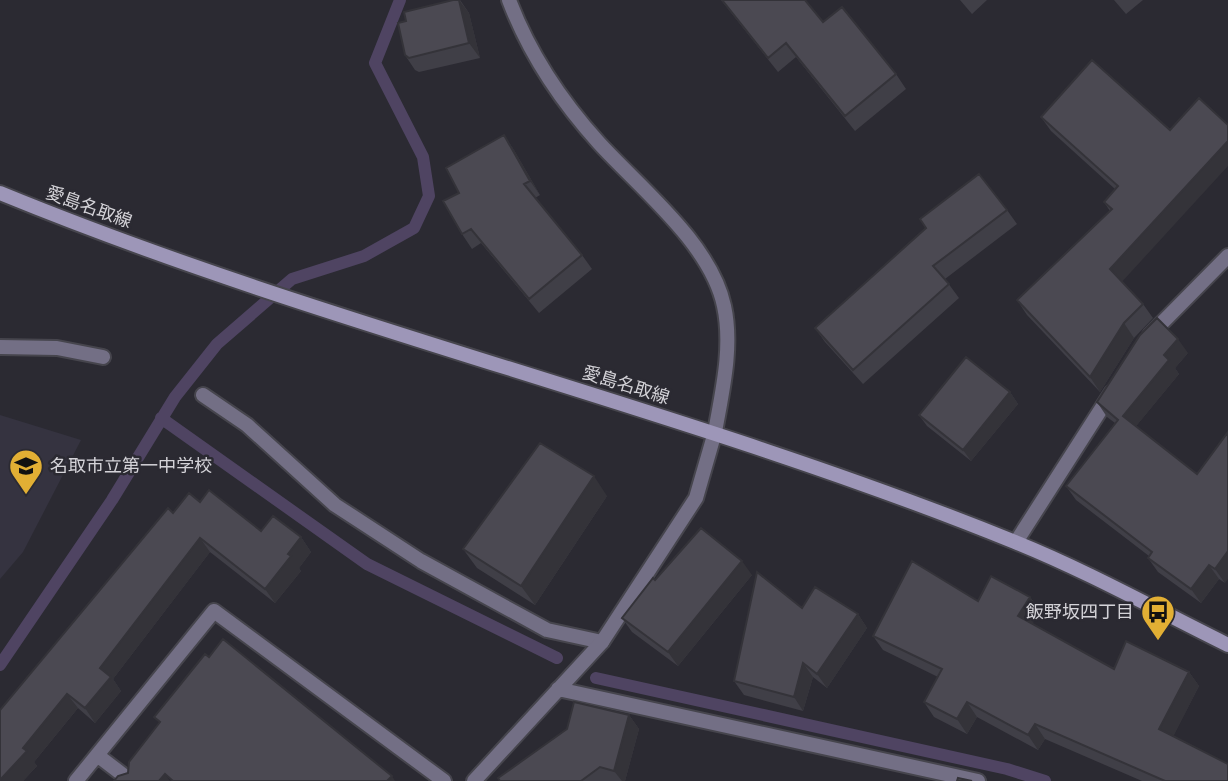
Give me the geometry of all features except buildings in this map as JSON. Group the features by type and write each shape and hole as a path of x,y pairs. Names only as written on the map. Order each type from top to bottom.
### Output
{"main road":[{"name":"愛島名取線","path":"0,193 308,307 715,432 1016,542 1228,645"}],"street":[{"path":"474,781 601,642 696,498 715,432 726,357 724,306 712,274 694,244 598,141 559,93 520,30 509,0"},
{"path":"1142,343 1228,256"},
{"path":"0,347 57,348 103,357"},
{"path":"1016,542 1120,379"},
{"path":"203,395 247,425 335,505 421,561 547,630 601,642"},
{"path":"76,781 214,611 444,781"},
{"path":"558,689 978,781"},
{"path":"97,755 131,781"}],"shaded area":[{"name":"名取市立第一中学校","path":"0,415 81,440 23,552 0,579"}],"waterway":[{"path":"0,665 112,500 175,397 217,344 292,279 364,256 414,228 429,196 423,157 375,63 400,0"},
{"path":"161,418 367,564 557,658"},
{"path":"596,678 1007,769 1045,781"}],"place":[{"name":"名取市立第一中学校","path":"26,496"},
{"name":"飯野坂四丁目","path":"1158,642"}]}
